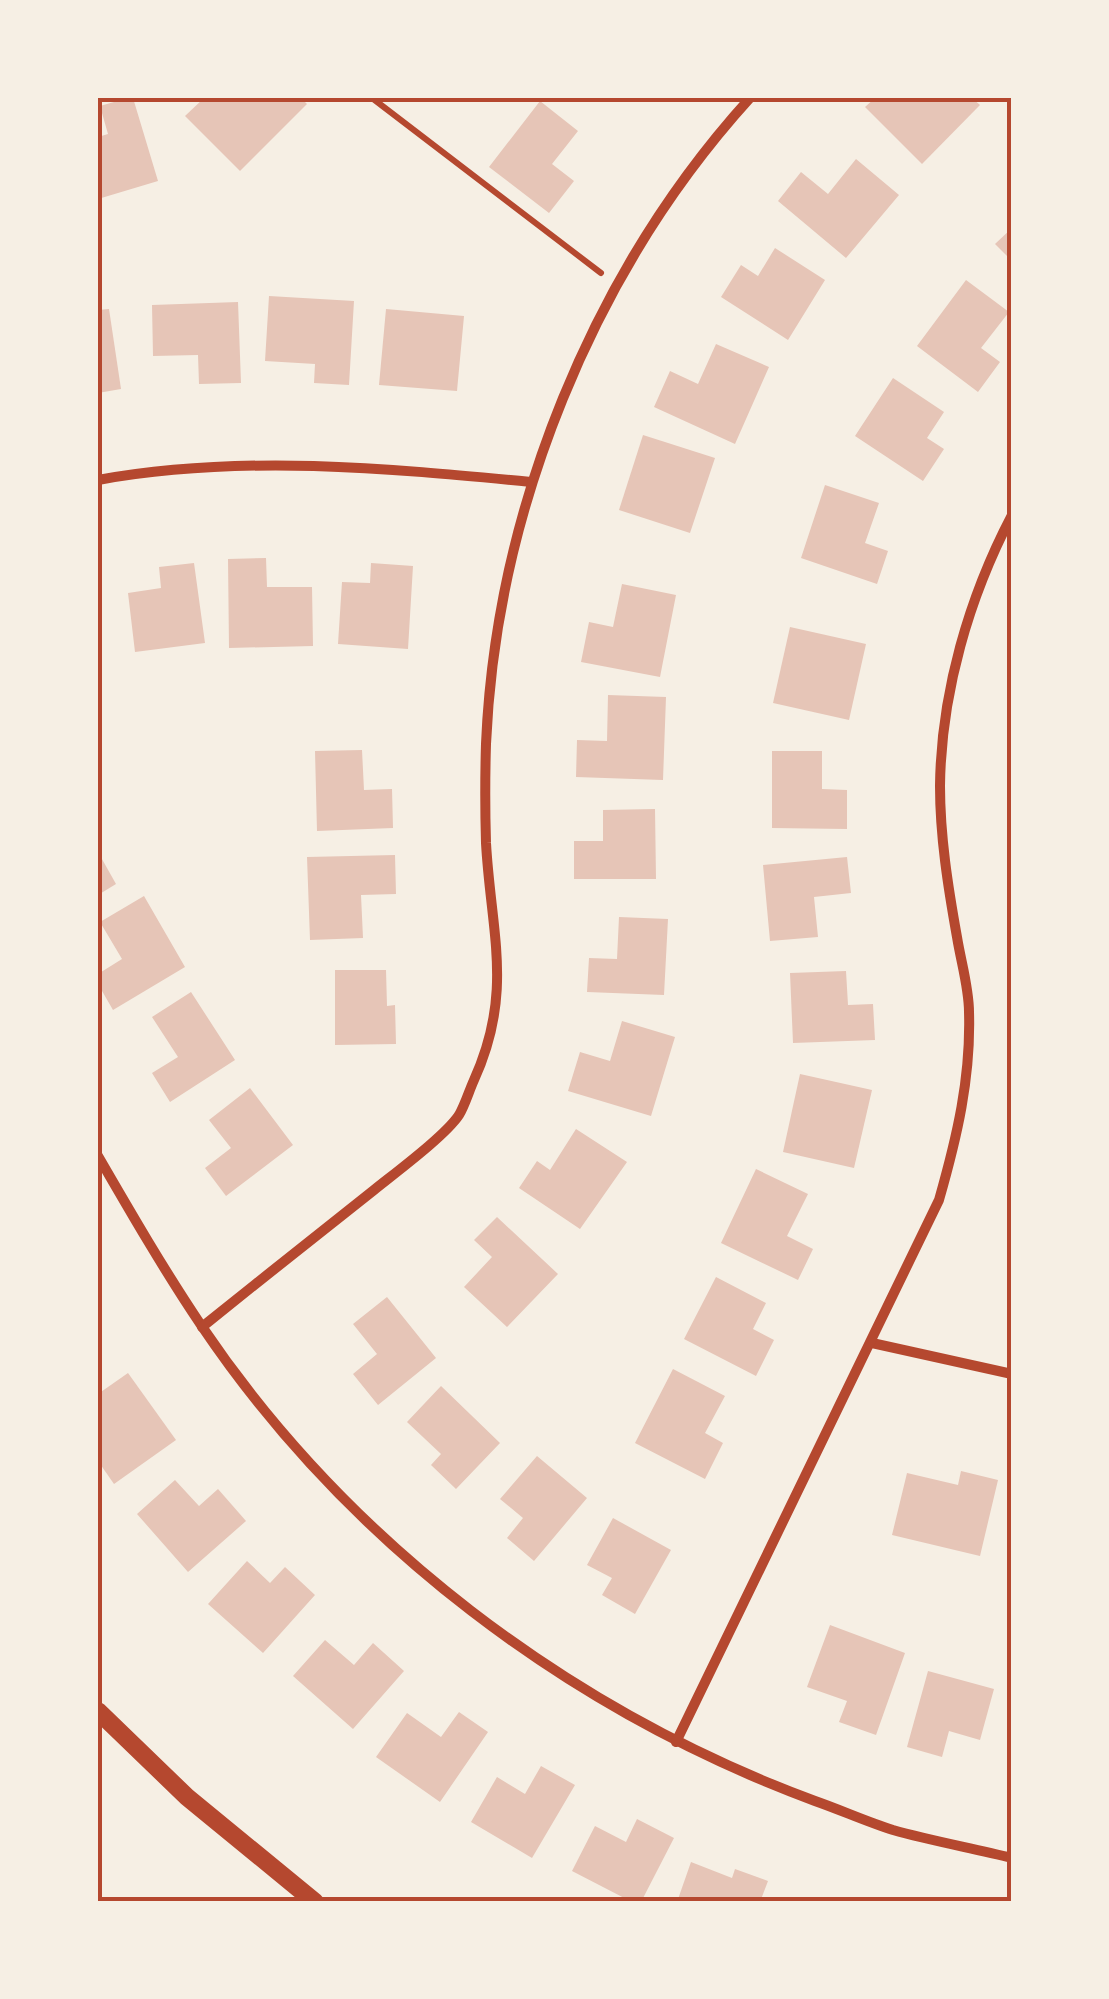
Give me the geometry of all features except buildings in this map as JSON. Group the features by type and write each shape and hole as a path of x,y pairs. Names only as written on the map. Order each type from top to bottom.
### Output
{"street":[{"path":"202,1327 401,1168 458,1116 488,1048 498,998 486,842 486,743 498,632 531,482 582,354 618,286 697,160 750,98"},
{"path":"98,480 136,473 304,464 531,482"},
{"path":"676,1742 939,1200 965,1105 969,1009 946,874 940,785 948,696 968,620 1012,515"},
{"path":"98,1156 202,1327 298,1448 382,1536 515,1646 676,1742 765,1782 892,1829 1012,1858"},
{"path":"872,1343 1012,1374"},
{"path":"98,1710 200,1808 315,1902"}],"path":[{"path":"372,98 618,286"}]}
